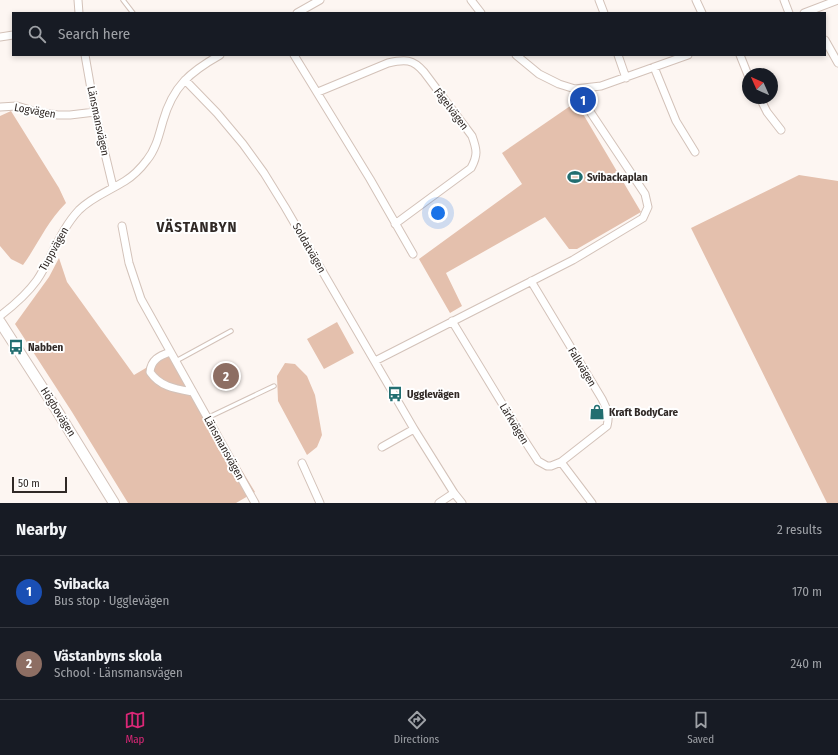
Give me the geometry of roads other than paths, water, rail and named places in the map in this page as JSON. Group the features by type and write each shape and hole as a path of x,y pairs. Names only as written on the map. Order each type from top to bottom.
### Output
{"main road":[{"name":"Högbovägen","path":"0,322 114,503"}],"street":[{"path":"78,0 79,12"},
{"path":"299,12 320,0"},
{"path":"471,0 480,12"},
{"path":"599,0 604,12"},
{"path":"696,0 702,12"},
{"path":"784,0 789,12"},
{"path":"807,12 838,0"},
{"path":"0,37 12,35"},
{"path":"826,42 838,63"},
{"name":"Länsmansvägen","path":"85,56 95,112 113,187"},
{"name":"Tuppvägen","path":"0,316 14,305 36,281 69,222 78,211 92,200 125,181 148,160 156,143 170,100 178,88 202,66 218,56"},
{"path":"295,56 370,179 412,254"},
{"path":"517,56 539,74 559,84 575,89 601,86 685,56"},
{"path":"618,56 626,78"},
{"path":"740,56 745,68"},
{"name":"Fågelvägen","path":"318,92 388,63 397,61 411,61 418,65 424,72 472,136 476,149 476,156 471,168 395,224"},
{"path":"654,67 676,120 695,152"},
{"name":"Soldatvägen","path":"185,80 234,133 264,173 414,429 454,493 462,503"},
{"path":"375,361 574,260 643,218 648,207 645,194 575,89"},
{"path":"763,104 767,112 781,130"},
{"name":"Logvägen","path":"0,107 18,106 37,112 58,115 95,112"},
{"name":"Länsmansvägen","path":"122,226 129,264 141,299 255,503"},
{"name":"Falkvägen","path":"530,282 606,407 609,419 607,426 561,462"},
{"name":"Lärkvägen","path":"452,321 538,461 547,466 561,462"},
{"path":"170,352 161,355 154,360 150,366 150,372 155,380 165,386 193,392"},
{"path":"382,447 414,429"},
{"path":"561,462 592,503"},
{"path":"302,463 320,503"},
{"path":"439,503 454,493"}],"lane":[{"path":"123,0 132,12"},
{"path":"175,361 232,331"},
{"path":"207,418 274,386"}],"place":[{"name":"Svibacka","path":"583,100"},
{"name":"Svibackaplan","path":"575,177"},
{"name":"Nabben","path":"16,347"},
{"name":"Västanbyns skola","path":"226,376"},
{"name":"Ugglevägen","path":"395,394"},
{"name":"Kraft BodyCare","path":"597,412"}],"district":[{"name":"VÄSTANBYN","path":"197,227"}]}
